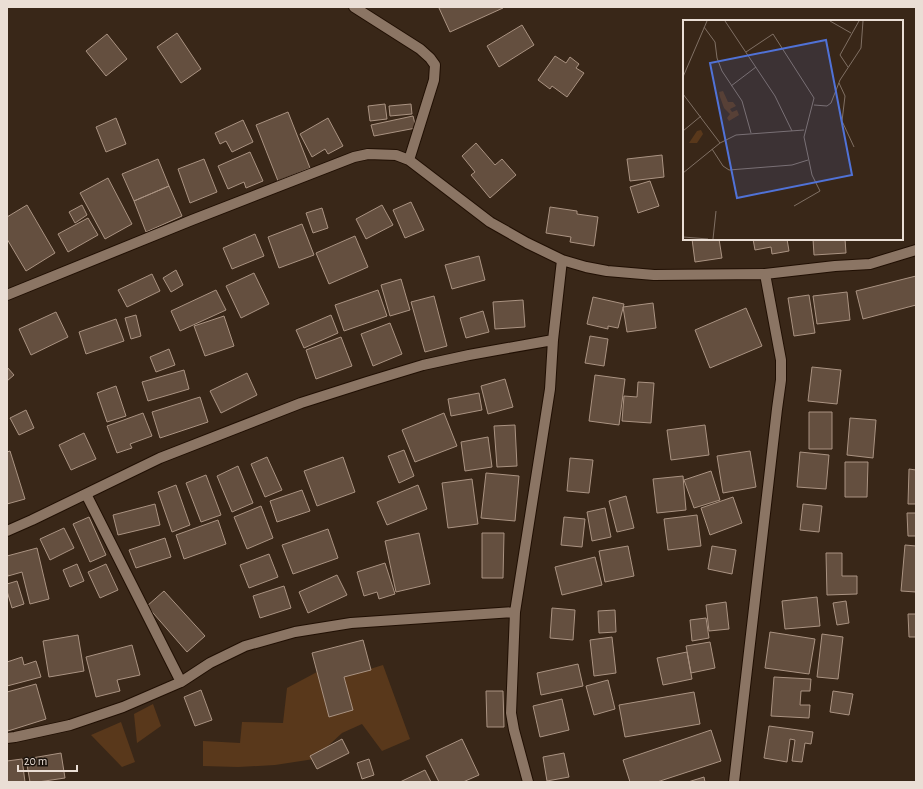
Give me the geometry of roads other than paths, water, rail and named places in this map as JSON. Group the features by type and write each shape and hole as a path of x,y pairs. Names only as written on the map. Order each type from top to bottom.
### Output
{"street":[{"path":"354,7 420,49 435,65 434,80 409,160"},
{"path":"7,295 192,220 354,157 368,154 396,156 409,160 490,222 527,243 562,260 607,271 654,275 765,274 835,266 870,264 916,250"},
{"path":"528,782 511,713 515,612 550,389 553,340 562,260"},
{"path":"734,782 781,380 781,360 765,274"},
{"path":"7,531 160,458 301,403 423,365 553,340"},
{"path":"86,494 181,682"},
{"path":"7,738 70,725 123,707 181,682 210,664 245,646 295,632 351,623 515,612"}]}
